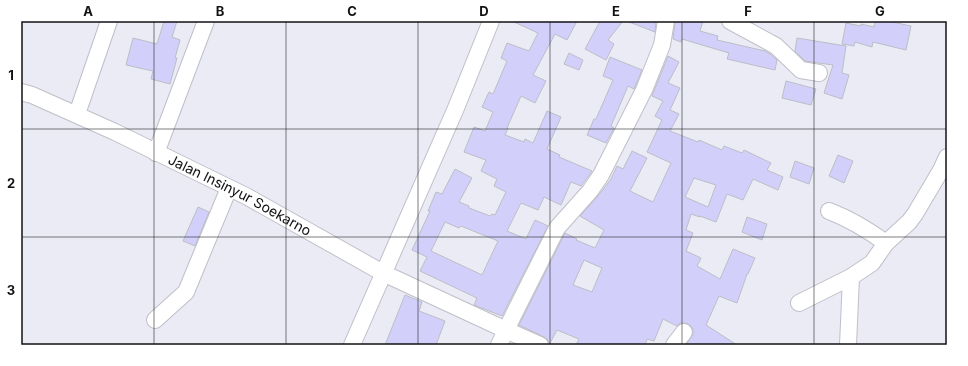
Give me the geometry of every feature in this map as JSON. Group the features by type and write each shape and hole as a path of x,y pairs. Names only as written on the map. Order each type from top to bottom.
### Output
{"street":[{"path":"77,114 109,21"},
{"path":"156,153 206,21"},
{"path":"358,343 383,273 456,108 491,21"},
{"path":"499,345 557,228 590,191 604,168 644,90 662,45 666,21"},
{"path":"730,21 776,46 801,70 819,73"},
{"name":"Jalan Insinyur Soekarno","path":"21,92 32,95 77,114 115,132 246,196 383,273 540,345"},
{"path":"799,303 851,277 872,263 886,243 909,222 915,214 947,157"},
{"path":"155,320 186,292 229,188"},
{"path":"829,211 859,225 886,243"},
{"path":"848,345 851,277"}],"building":[{"path":"164,21 177,21 172,37 180,40 170,84 151,79 153,71 126,65 133,38 157,44"},
{"path":"512,21 577,21 567,40 555,34 533,75 546,81 535,103 521,96 505,135 524,142 525,139 533,143 547,111 561,117 547,149 560,155 559,157 592,171 581,186 571,182 561,205 544,197 538,210 521,203 507,231 526,239 535,220 548,226 502,316 474,305 477,298 420,271 427,257 412,250 430,211 428,211 436,192 442,194 455,169 472,178 459,202 469,206 469,208 490,216 492,214 495,215 506,192 494,186 497,179 481,171 486,160 464,152 474,127 485,131 493,112 482,107 489,92 493,94 507,61 501,58 507,43 529,51 538,33","holes":["445,222 459,228 461,226 498,241 482,275 431,251"]},
{"path":"600,21 623,21 608,40 614,44 606,60 585,49"},
{"path":"656,21 655,32 629,22"},
{"path":"675,21 703,21 700,31 718,36 717,40 765,51 777,60 775,70 727,59 729,53 682,39 681,42 673,39"},
{"path":"875,21 888,21 911,26 906,50 873,42 872,47 855,42 854,46 842,44 846,23 874,27"},
{"path":"797,38 846,46 842,73 849,75 842,99 824,93 833,65 805,61 795,51"},
{"path":"569,53 583,60 579,70 564,64"},
{"path":"668,56 679,62 668,83 680,88 670,110 679,114 670,131 698,142 699,140 722,150 724,146 742,153 744,150 771,163 767,170 783,177 778,190 753,179 743,200 727,194 716,222 691,214 686,230 693,233 686,251 701,258 697,266 720,279 733,249 755,258 747,274 737,303 719,296 706,325 737,345 686,345 693,334 693,329 690,325 680,323 677,326 663,319 654,341 647,339 645,345 576,345 579,339 557,330 549,345 548,340 544,337 519,325 565,233 577,239 576,240 595,248 604,230 580,216 611,179 617,166 623,169 632,151 647,158 630,191 653,202 671,163 647,152 662,120 655,116 663,101 652,96","holes":["694,178 716,185 708,207 685,197","584,260 602,268 592,292 573,285"]},
{"path":"610,57 642,70 634,89 628,86 611,126 614,128 606,143 587,135 594,119 596,119 613,80 603,76"},
{"path":"786,81 816,89 811,105 782,98"},
{"path":"838,155 853,161 844,183 829,176"},
{"path":"795,161 814,168 809,184 790,177"},
{"path":"198,207 209,212 195,246 183,241"},
{"path":"747,217 767,224 762,240 742,232"},
{"path":"405,295 422,302 419,311 445,321 436,345 385,345"}]}
